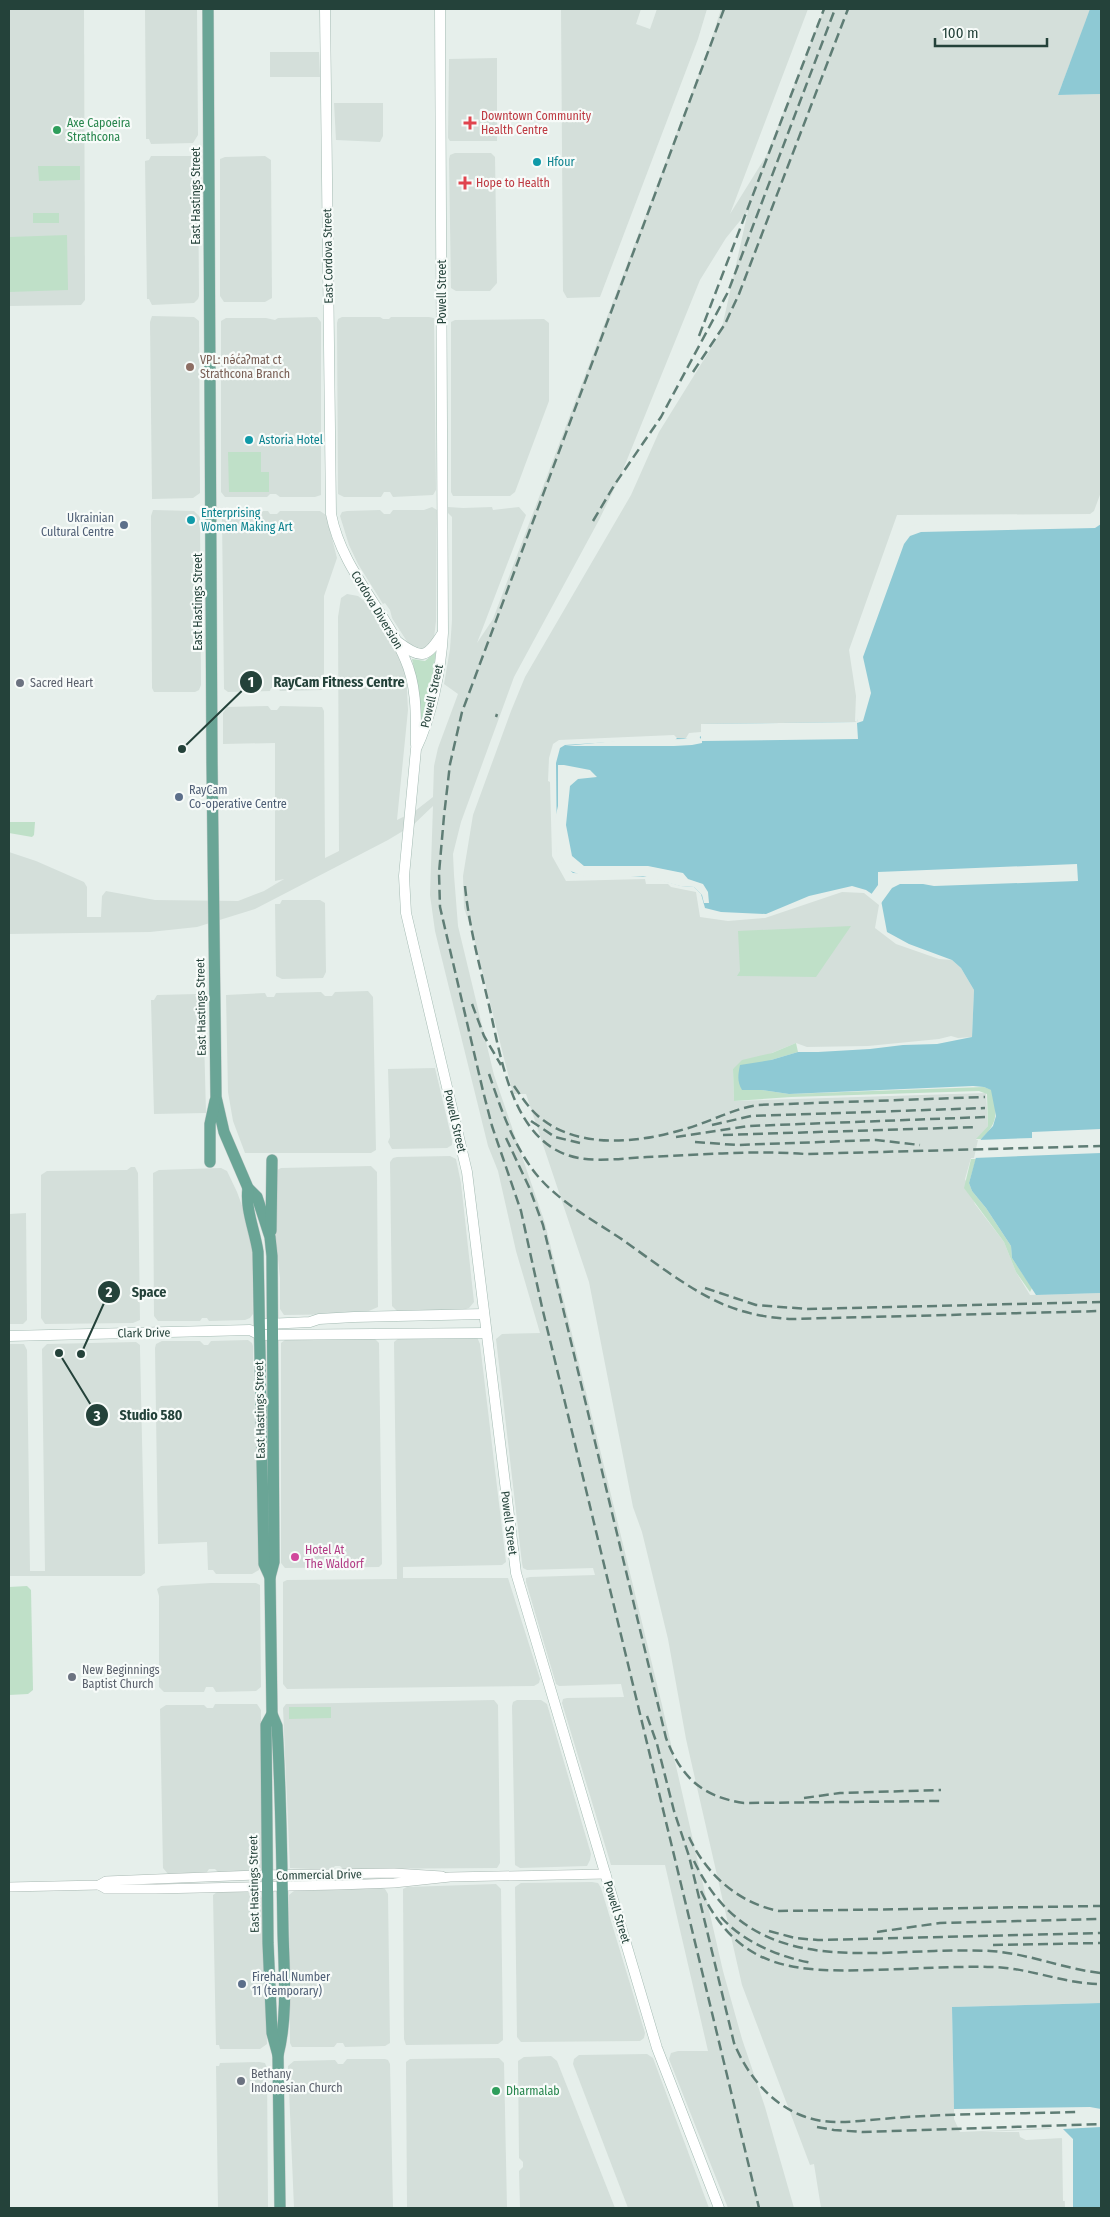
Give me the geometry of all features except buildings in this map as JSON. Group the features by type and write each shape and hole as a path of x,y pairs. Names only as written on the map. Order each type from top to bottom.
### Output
{"main road":[{"name":"East Hastings Street","path":"208,9 216,1097 224,1132 248,1188 258,1197 270,1237 273,1281 274,1562 270,1577 272,1714 277,1726 283,1881 284,2034 278,2055"},
{"name":"East Cordova Street","path":"325,9 331,504"},
{"name":"Powell Street","path":"440,9 443,633 440,663 425,731 416,749 404,876 406,913 466,1166 516,1573 658,2048 719,2208"},
{"name":"Cordova Diversion","path":"331,504 334,530 345,557 398,642 406,660 413,684 416,749"},
{"path":"398,642 414,653 423,655 431,651 443,633"},
{"path":"210,1162 210,1124 216,1097"},
{"path":"270,1237 272,1160"},
{"name":"East Hastings Street","path":"248,1188 246,1201 258,1252 256,1330 264,1564 270,1577"},
{"name":"Clark Drive","path":"274,1329 319,1319 484,1314"},
{"name":"Clark Drive","path":"9,1336 274,1329 486,1333"},
{"name":"East Hastings Street","path":"272,1714 266,1725 268,1943 272,2033 278,2055 280,2208"}],"street":[{"name":"Commercial Drive","path":"9,1887 99,1885 106,1889 114,1889 283,1881 394,1873 430,1874 450,1877 606,1874"}],"shaded area":[{"path":"9,9 84,9 85,300 81,305 9,306"},
{"path":"145,9 197,9 198,135 193,143 151,144 149,139 146,139"},
{"path":"561,9 641,9 636,24 650,29 657,9 707,9 698,39 600,297 567,298 563,291"},
{"path":"721,9 808,9 730,214 766,156 824,9 1091,9 1058,95 1101,94 1101,492 1094,511 1090,514 897,515 849,650 856,696 855,721 857,722 701,741 701,732 689,733 686,738 677,738 674,735 559,740 553,744 549,758 548,781 550,782 552,856 566,881 645,879 646,884 668,884 671,887 696,892 700,917 728,921 765,918 842,892 864,893 879,905 875,928 896,944 939,959 952,960 961,968 974,990 972,1037 958,1038 951,1036 939,1039 868,1046 807,1047 796,1043 733,1069 734,1101 986,1093 988,1126 976,1140 1032,1138 1101,1153 971,1158 965,1179 975,1204 1004,1242 1016,1272 1030,1295 1101,1293 1101,2003 952,2007 954,2109 1101,2127 981,2132 1019,2132 1020,2137 1026,2140 1062,2138 1063,2201 1101,2201 1101,2208 821,2208 814,2164 810,2165 742,1985 686,1739 668,1639 642,1532 633,1507 589,1282 526,1094 513,1094 472,931 464,908 463,876 473,815 511,711 525,677 631,495 659,432 721,332 748,211 726,238 700,280 620,477 599,520 514,677 461,822 453,854 458,926 494,1075 545,1223 662,1705 723,1971 794,2208 728,2208 669,2059 671,2053 678,2051 708,2051 665,1865 611,1865 562,1703 563,1699 567,1698 624,1697 621,1684 559,1686 556,1684 526,1582 526,1578 530,1577 595,1575 593,1568 527,1570 523,1568 496,1339 502,1334 540,1333 516,1251 498,1171 488,1146 435,931 430,895 433,806 413,825 388,840 255,909 197,927 150,932 9,934 9,852 36,861 84,882 87,887 87,917 101,917 102,896 106,891 155,900 238,901 264,891 284,879 275,881 275,743 223,744 223,713 227,707 268,706 271,710 277,710 280,706 322,707 324,711 325,858 339,851 338,617 341,598 347,594 358,596 368,604 389,636 406,671 408,710 397,820 415,811 433,797 434,766 438,748 458,694 444,684 450,649 452,620 452,517 448,513 448,507 492,507 493,510 519,507 526,515 477,643 493,619 709,47"},
{"path":"270,52 319,52 320,77 270,77"},
{"path":"497,58 497,141 450,141 448,138 449,59"},
{"path":"334,103 383,103 383,136 380,142 336,140"},
{"path":"455,153 491,153 495,157 497,283 490,291 456,291 451,288 449,159 450,155"},
{"path":"151,156 192,156 198,160 199,296 194,303 152,305 149,299 147,299 145,161 149,160"},
{"path":"265,156 271,160 272,298 265,302 224,302 220,296 220,159 225,157"},
{"path":"152,316 194,317 199,321 200,493 193,498 152,499 150,322"},
{"path":"317,317 321,322 321,495 315,497 280,497 276,494 270,494 267,497 225,497 221,492 221,321 226,318 266,318 275,320 278,318"},
{"path":"342,317 380,317 383,319 391,317 434,318 436,490 433,495 393,497 390,492 384,492 381,497 344,497 338,494 337,323 338,319"},
{"path":"544,319 549,323 549,401 515,492 510,496 453,496 451,492 451,322 455,320"},
{"path":"432,507 437,510 436,621 434,638 429,647 422,650 408,643 392,618 390,610 385,603 383,604 358,564 349,545 340,516 342,512 347,511 380,510 384,514 390,514 393,510 424,510"},
{"path":"153,510 194,511 200,517 201,685 199,690 195,692 154,692 152,688 151,516"},
{"path":"227,511 268,511 270,514 277,514 280,511 320,511 326,515 337,558 324,596 324,686 322,690 280,691 278,688 271,688 270,691 228,692 224,689 222,517"},
{"path":"282,900 320,900 325,903 326,972 323,978 282,979 276,976 275,904 280,904"},
{"path":"368,991 373,997 376,1150 371,1153 245,1153 233,1121 228,1092 226,995 265,993 267,997 274,997 276,993 321,992 325,996 332,996 335,992"},
{"path":"197,994 203,999 206,1113 154,1114 151,1000 154,1000 157,995"},
{"path":"435,1068 452,1145 447,1148 392,1149 388,1142 390,1137 388,1069"},
{"path":"450,1156 456,1159 461,1183 474,1302 469,1308 463,1310 398,1312 392,1306 390,1162 393,1158 397,1157"},
{"path":"371,1166 377,1172 378,1307 362,1314 284,1315 280,1309 280,1278 276,1239 277,1170 281,1168"},
{"path":"135,1167 138,1173 140,1320 133,1323 45,1324 41,1318 41,1175 47,1171 127,1170"},
{"path":"221,1168 227,1171 237,1192 244,1211 252,1245 253,1314 245,1320 209,1321 207,1318 202,1318 200,1321 158,1321 154,1316 153,1173 159,1170"},
{"path":"26,1213 27,1320 23,1324 9,1324 9,1214"},
{"path":"477,1337 480,1344 506,1562 502,1565 403,1567 403,1578 508,1578 540,1679 539,1683 534,1686 287,1689 283,1684 283,1582 287,1580 397,1579 394,1342 399,1338"},
{"path":"374,1338 379,1343 382,1564 379,1567 285,1568 281,1563 281,1343 285,1340"},
{"path":"248,1340 253,1346 259,1570 252,1574 216,1574 213,1570 208,1570 207,1542 158,1544 155,1348 156,1344 162,1341 200,1341 204,1345 208,1345 211,1341"},
{"path":"136,1342 140,1345 145,1573 141,1576 9,1576 9,1344 24,1344 27,1350 30,1571 45,1571 42,1349 47,1344"},
{"path":"256,1583 260,1585 261,1687 256,1691 216,1692 213,1687 206,1687 204,1692 164,1692 159,1687 159,1596 157,1589 161,1586"},
{"path":"494,1700 498,1705 500,1863 497,1868 343,1869 340,1866 335,1866 331,1870 290,1868 283,1708 286,1704"},
{"path":"517,1700 541,1700 547,1704 591,1854 587,1866 520,1868 515,1865 512,1706 513,1702"},
{"path":"215,1704 257,1704 261,1710 261,1868 255,1871 218,1872 215,1869 209,1869 207,1872 168,1874 163,1868 160,1709 166,1705 204,1705 207,1708 213,1708"},
{"path":"521,1883 598,1883 601,1888 645,2033 644,2038 640,2041 521,2042 517,2037 515,1887"},
{"path":"496,1884 501,1889 503,2040 498,2044 406,2045 404,2039 403,1889 407,1887"},
{"path":"382,1888 388,1894 390,2043 385,2046 345,2047 343,2043 337,2043 334,2047 292,2047 290,2043 289,1895 294,1891"},
{"path":"257,1891 262,1898 267,2044 260,2049 220,2049 219,2045 216,2045 213,1895 217,1892"},
{"path":"647,2054 653,2058 709,2208 628,2208 573,2064 574,2059 579,2055"},
{"path":"551,2056 557,2061 615,2208 520,2208 519,2171 523,2167 523,2162 519,2158 518,2061 524,2057"},
{"path":"499,2058 504,2063 507,2208 407,2208 406,2062 410,2059"},
{"path":"347,2059 385,2059 390,2064 393,2208 294,2208 288,2066 294,2061 335,2060 338,2064 343,2064"},
{"path":"220,2063 265,2063 267,2068 268,2208 218,2208 216,2066 219,2066"}],"green space":[{"path":"38,166 80,166 80,180 39,181"},
{"path":"33,213 59,213 59,223 33,223"},
{"path":"67,235 68,290 9,292 9,237"},
{"path":"228,452 261,452 261,472 269,472 269,492 229,492"},
{"path":"436,652 431,685 420,726 419,692 412,659 425,661"},
{"path":"9,822 35,822 34,835 32,837 9,833"},
{"path":"851,926 816,977 737,976 740,971 738,931"},
{"path":"796,1043 798,1052 771,1060 742,1090 762,1090 789,1094 984,1087 992,1090 995,1105 994,1122 981,1139 976,1139 988,1126 987,1094 979,1091 791,1097 734,1101 733,1069 742,1060 772,1053"},
{"path":"971,1159 976,1159 969,1183 972,1191 986,1208 1011,1246 1012,1258 1032,1288 1030,1292 1016,1272 1004,1242 964,1188"},
{"path":"27,1586 31,1590 33,1690 28,1694 9,1695 9,1587"},
{"path":"289,1707 331,1707 331,1718 289,1719"}],"water":[{"path":"1090,9 1101,9 1101,94 1058,95"},
{"path":"1101,511 1101,1293 1036,1295 1012,1258 1011,1246 986,1208 972,1191 969,1183 981,1139 993,1126 996,1116 991,1090 973,1086 789,1094 762,1090 742,1090 739,1084 740,1065 771,1060 798,1052 937,1044 972,1037 974,990 961,968 952,960 909,944 887,932 881,900 866,890 852,886 809,896 766,914 721,912 705,908 701,894 694,887 681,886 650,877 573,873 562,863 557,854 556,763 560,748 565,745 626,741 674,741 677,738 697,739 701,736 701,724 857,722 866,696 866,681 859,659 906,530 1095,520"},
{"path":"1101,2003 1101,2208 1068,2208 1064,2134 1050,2125 960,2130 954,2109 952,2007"}],"pier":[{"path":"1101,508 1101,524 1095,528 921,532 910,536 904,544 863,657 871,693 863,721 857,723 858,739 702,741 702,743 692,745 674,746 565,746 625,740 684,739 698,735 701,739 701,724 857,722 860,704 865,696 865,682 862,682 857,659 859,643 904,528 918,524 1094,518"},
{"path":"558,765 590,770 597,777 578,779 570,786 566,825 572,856 584,866 648,866 683,873 688,879 703,884 708,892 709,903 704,903 702,895 694,887 680,886 643,876 586,877 568,870 557,857 554,823 558,806"},
{"path":"1077,864 1078,881 934,886 900,884 892,888 879,906 879,901 870,896 878,885 878,872"},
{"path":"1101,1129 1101,1153 974,1158 978,1140 1032,1138 1032,1132"},
{"path":"1090,2107 1101,2109 1101,2127 1063,2129 1073,2139 1073,2208 1065,2208 1063,2140 1058,2133 1049,2128 960,2132 954,2119 954,2109"}],"railway":[{"path":"724,9 462,712 450,764 439,873 440,907 483,1091 492,1126 521,1211 542,1307 759,2208"},
{"path":"699,336 824,9"},
{"path":"593,521 615,484 661,417 728,292 835,9"},
{"path":"693,372 725,324 739,294 848,9"},
{"path":"465,886 469,916 498,1047 513,1095 524,1117 538,1136 556,1150 579,1158 604,1160 746,1153 805,1154 1101,1146"},
{"path":"472,1004 484,1036 501,1065"},
{"path":"489,1074 514,1139 528,1163 545,1184 577,1210 673,1276 725,1305 758,1315 792,1319 1101,1311"},
{"path":"514,1086 534,1113 554,1127 590,1139 609,1140 629,1140 667,1134 739,1109 758,1105 985,1097"},
{"path":"712,1125 751,1116 985,1108"},
{"path":"676,1137 749,1126 985,1117"},
{"path":"531,1121 555,1137 580,1143"},
{"path":"723,1135 977,1127"},
{"path":"506,1138 529,1187 543,1225 666,1738 679,1764 686,1774 705,1790 716,1796 744,1803 941,1801"},
{"path":"695,1142 737,1145 876,1140 920,1145"},
{"path":"705,1288 756,1305 807,1309 1101,1302"},
{"path":"647,1716 657,1744 674,1811 689,1856 734,2043 739,2055 761,2087 791,2111 813,2119 832,2122 906,2117 1077,2112"},
{"path":"804,1798 840,1793 941,1790"},
{"path":"689,1837 704,1863 725,1885 750,1901 779,1911 1101,1906"},
{"path":"694,1861 719,1901 750,1927 784,1943 822,1951 863,1953 1004,1952 1101,1973"},
{"path":"701,1891 716,1917 733,1937 751,1951 772,1961 794,1967 818,1970 993,1967 1101,1984"},
{"path":"721,1917 740,1934 763,1948 801,1961 813,1963"},
{"path":"877,1932 940,1923 1101,1919"},
{"path":"769,1931 795,1938 818,1940 1101,1933"},
{"path":"993,1945 1101,1943"},
{"path":"817,2127 863,2132 1101,2124"}],"place":[{"name":"Downtown Community Health Centre","path":"470,123"},
{"name":"Axe Capoeira Strathcona","path":"57,130"},
{"name":"Hfour","path":"537,162"},
{"name":"Hope to Health","path":"465,183"},
{"name":"VPL: nə́c̓aʔmat ct Strathcona Branch","path":"190,367"},
{"name":"Astoria Hotel","path":"249,440"},
{"name":"Enterprising Women Making Art","path":"191,520"},
{"name":"Ukrainian Cultural Centre","path":"124,525"},
{"name":"Sacred Heart","path":"20,683"},
{"name":"RayCam Fitness Centre","path":"182,749"},
{"name":"RayCam Co-operative Centre","path":"179,797"},
{"name":"Studio 580","path":"59,1353"},
{"name":"Space","path":"81,1354"},
{"name":"Hotel At The Waldorf","path":"295,1557"},
{"name":"New Beginnings Baptist Church","path":"72,1677"},
{"name":"Firehall Number 11 (temporary)","path":"242,1984"},
{"name":"Bethany Indonesian Church","path":"241,2081"},
{"name":"Dharmalab","path":"496,2091"}]}
